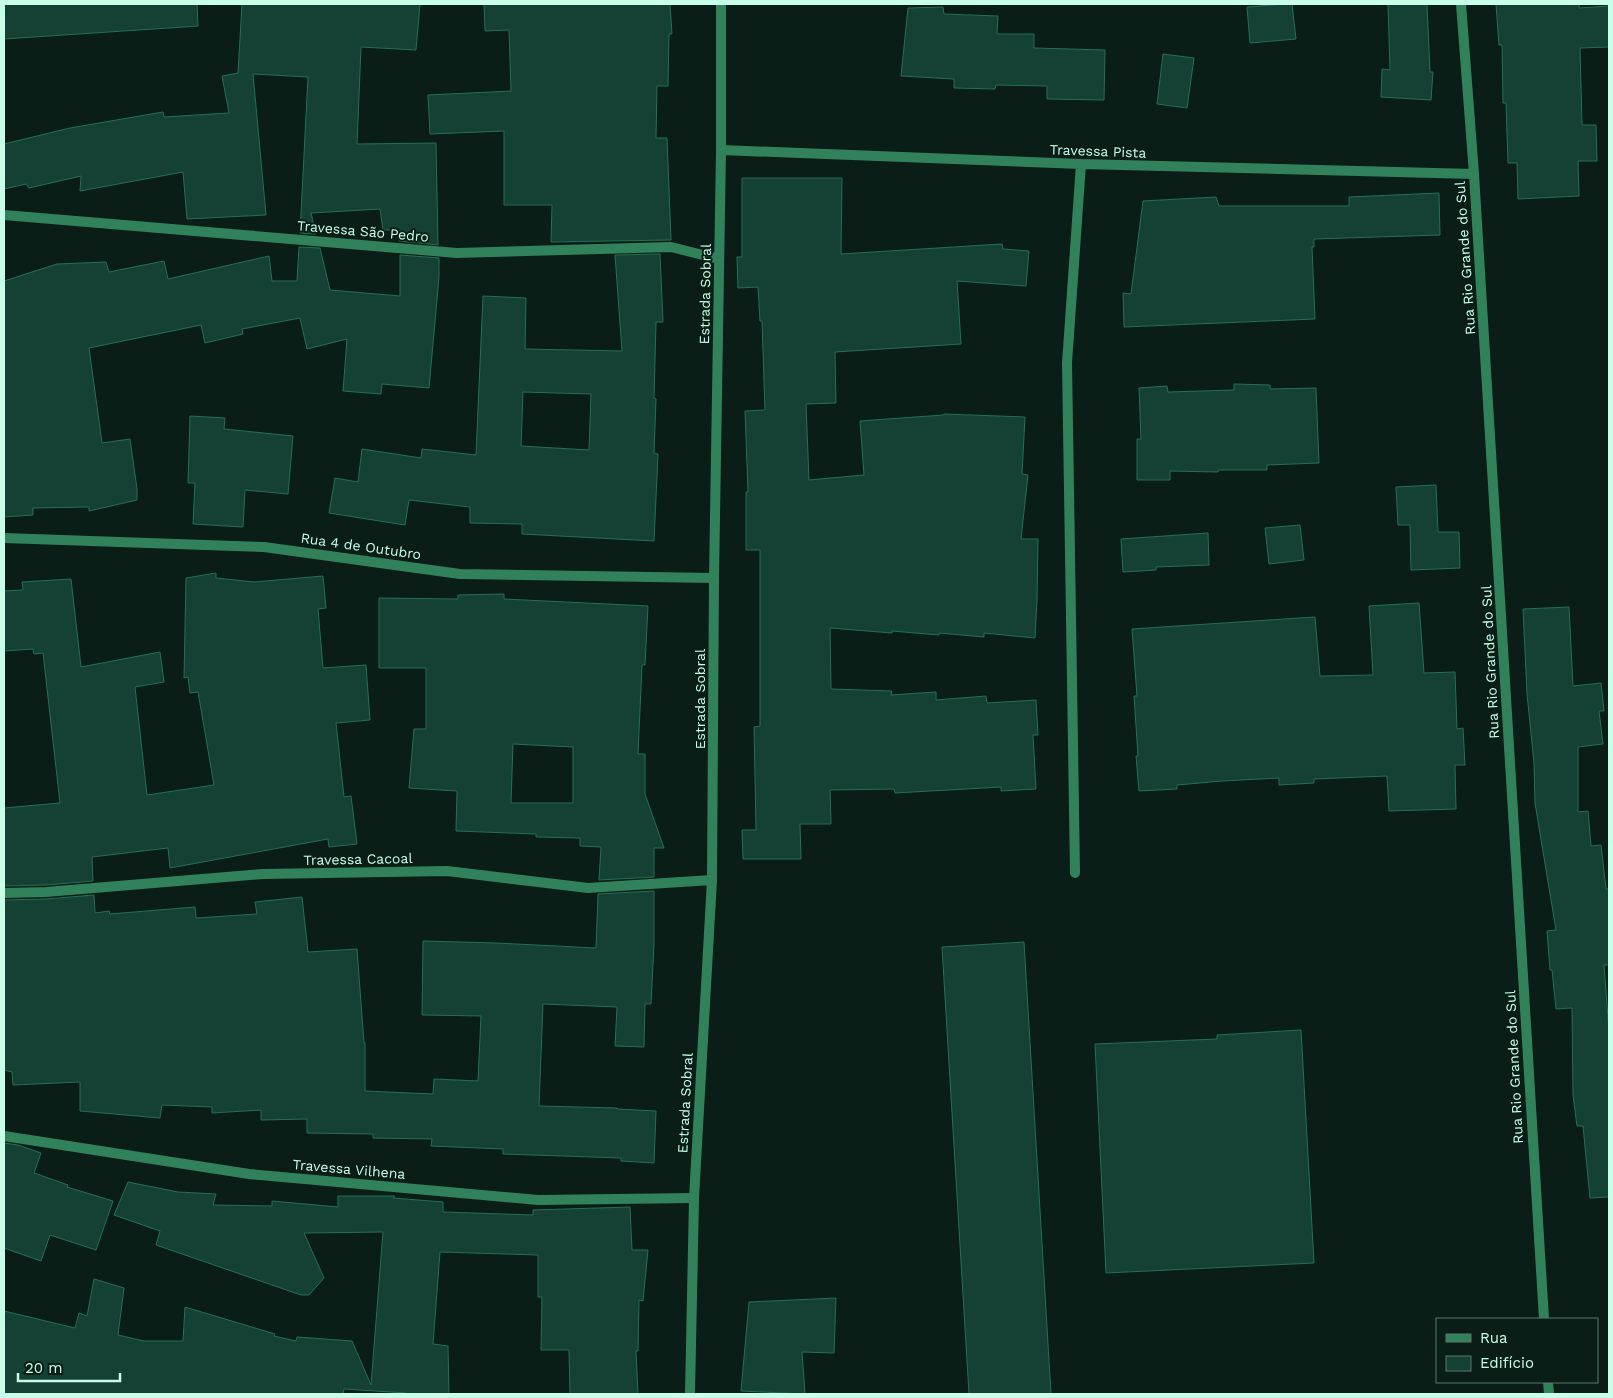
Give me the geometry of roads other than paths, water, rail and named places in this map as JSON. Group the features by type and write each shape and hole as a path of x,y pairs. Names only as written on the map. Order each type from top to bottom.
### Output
{"street":[{"name":"Estrada Sobral","path":"690,1394 694,1198 712,880 721,4"},
{"name":"Rua Rio Grande do Sul","path":"1461,4 1474,174 1544,1318"},
{"name":"Travessa Pista","path":"721,150 1081,164 1474,174"},
{"path":"1075,873 1068,364 1081,164"},
{"name":"Travessa São Pedro","path":"4,215 458,253 671,247 719,259"},
{"name":"Rua 4 de Outubro","path":"4,538 264,547 460,574 714,578"},
{"name":"Travessa Cacoal","path":"4,893 46,892 263,874 447,871 588,888 712,880"},
{"name":"Travessa Vilhena","path":"4,1136 249,1174 538,1200 694,1198"}]}
